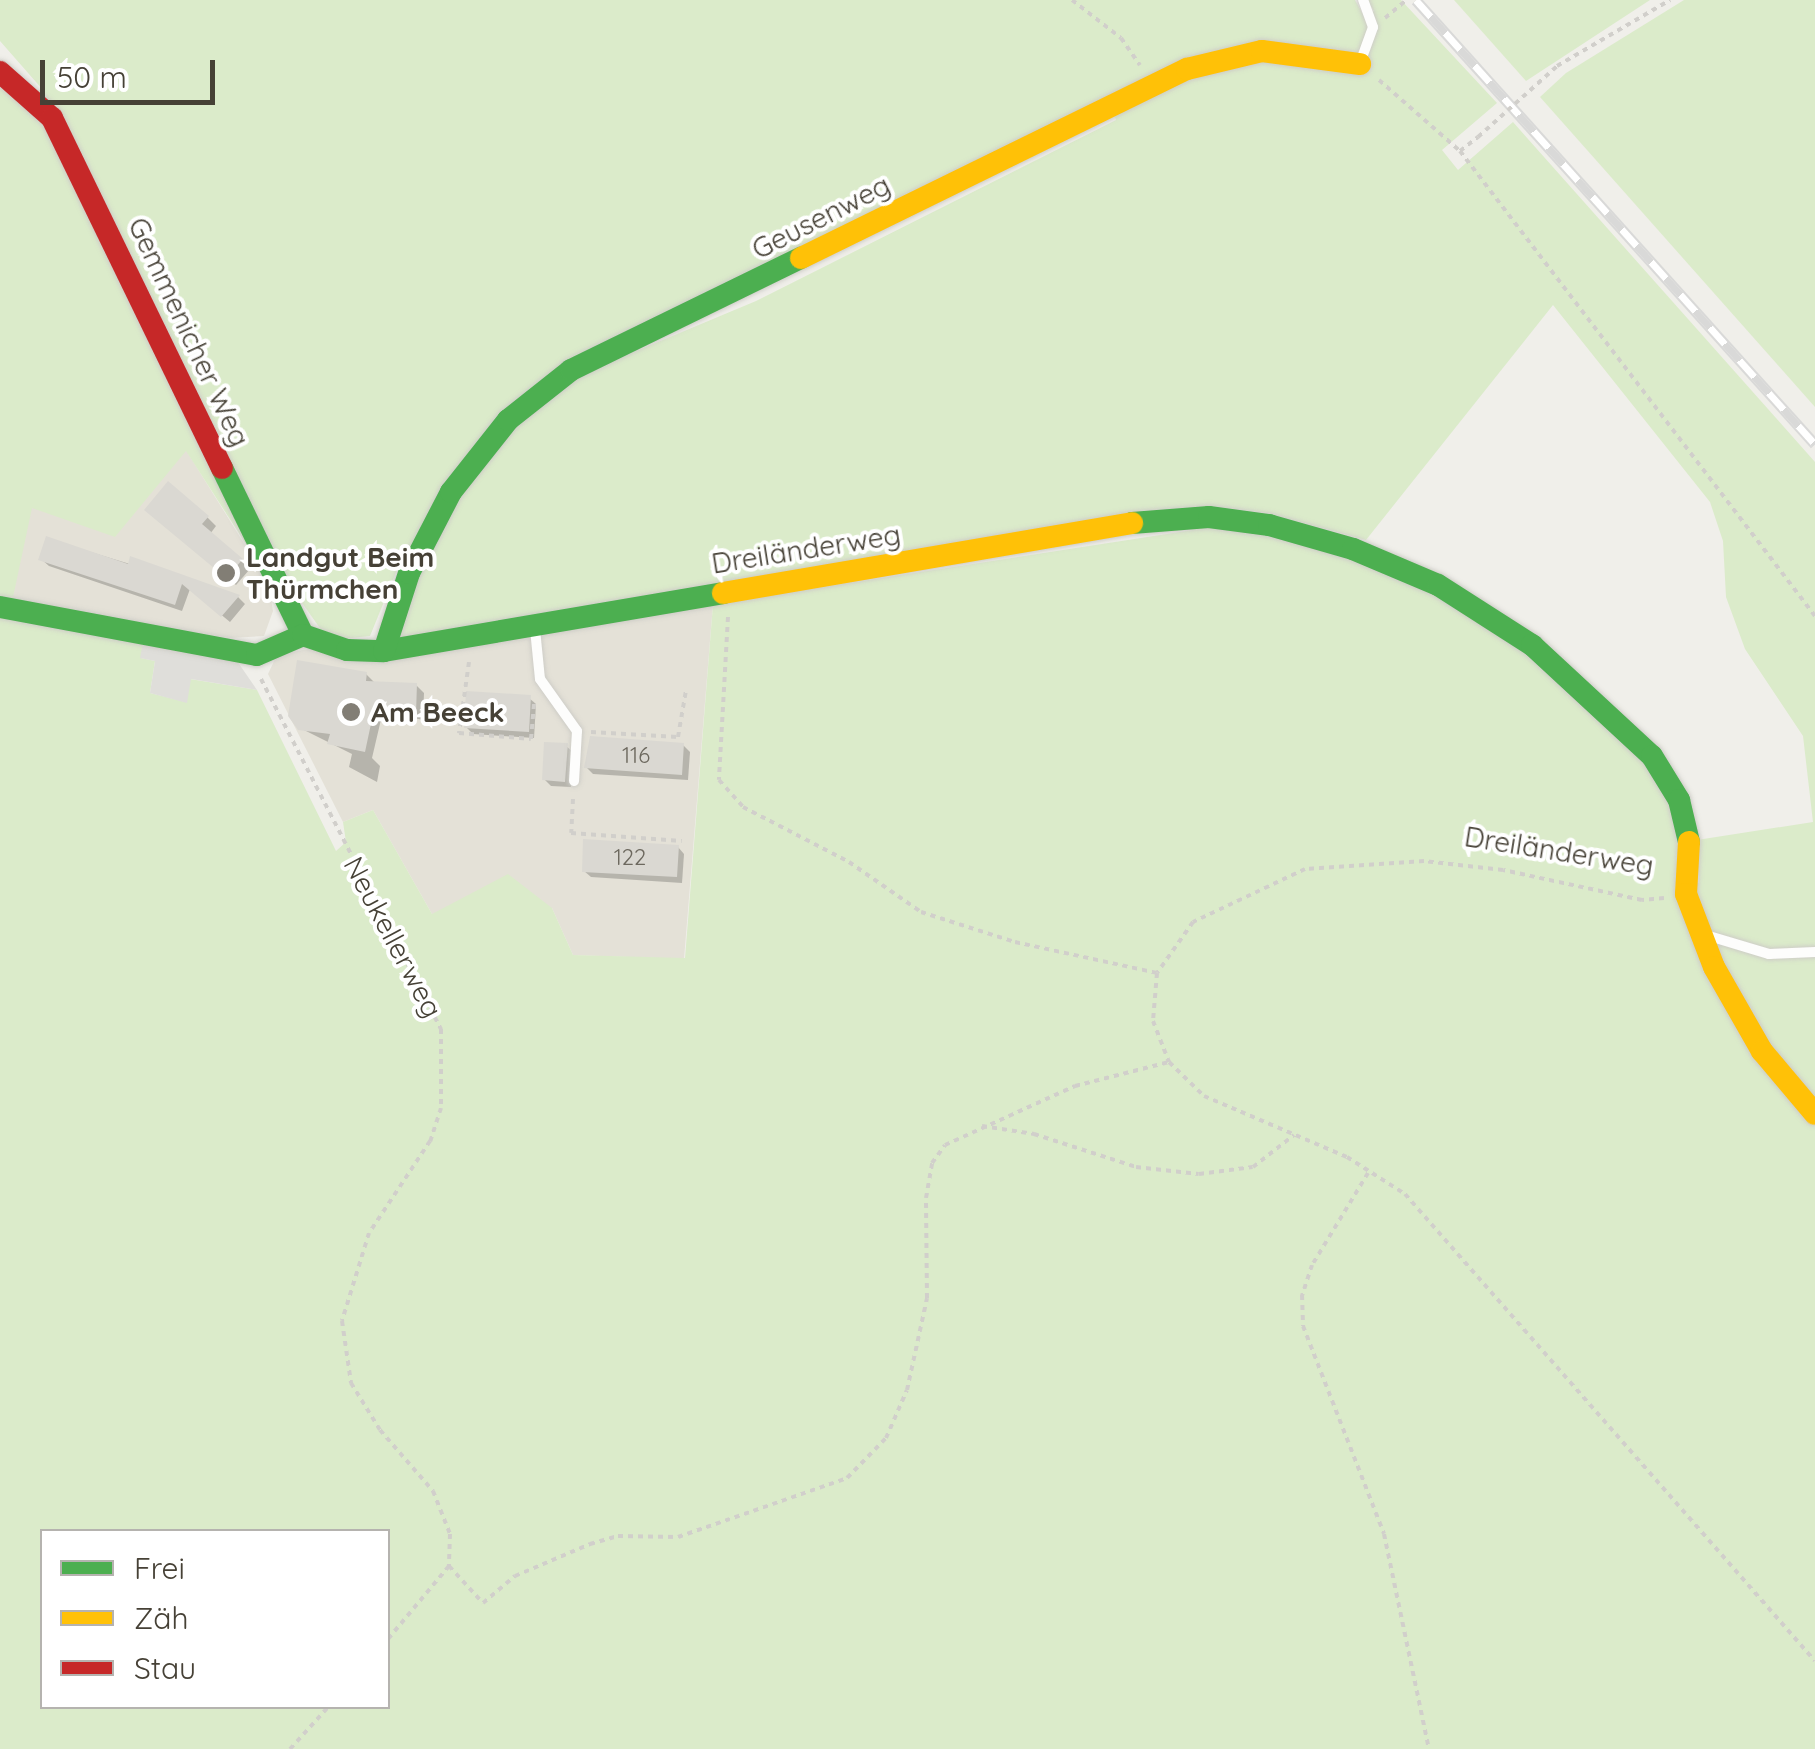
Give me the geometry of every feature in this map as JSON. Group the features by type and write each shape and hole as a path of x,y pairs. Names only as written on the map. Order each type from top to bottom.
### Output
{"street":[{"name":"Geusenweg","path":"384,652 416,558 451,492 508,420 571,370 1187,69 1262,51 1299,51 1360,64"},
{"name":"Gemmenicher Weg","path":"0,72 52,118 303,635"},
{"name":"Dreiländerweg","path":"303,635 347,650 384,652 728,592 1209,516 1270,524 1353,549 1438,586 1532,644 1652,756 1679,800 1688,839 1686,894"},
{"path":"0,607 257,655 303,635"},
{"path":"1686,894 1736,1010 1815,1114"}],"lane":[{"path":"1360,64 1374,27 1363,0"},
{"path":"535,627 540,679 577,731 574,781"},
{"path":"1701,932 1769,954 1815,952"}],"path":[{"path":"1072,0 1132,51"},
{"path":"1460,151 1557,66 1670,0"},
{"path":"1374,27 1405,1"},
{"path":"1360,64 1460,151 1815,616"},
{"path":"728,592 728,669 720,780 743,807 849,862 921,912 1014,942 1157,973 1154,1021 1169,1062 1217,1104 1386,1178 1431,1222 1658,1489 1815,1661"},
{"path":"467,638 459,733 531,739 540,679"},
{"name":"Neukellerweg","path":"257,655 282,728 442,1028 441,1108 430,1141 363,1247 347,1291 342,1350 363,1406 444,1512 449,1566"},
{"path":"577,731 678,737 686,690"},
{"path":"574,781 572,833 682,840"},
{"name":"Dreiländerweg","path":"1157,973 1193,922 1220,904 1279,877 1338,863 1472,865 1642,900 1686,894"},
{"path":"390,1637 449,1566 483,1603 515,1576 590,1544 618,1536 678,1537 810,1496 863,1467 886,1438 920,1346 932,1163 945,1145 1075,1086 1169,1062"},
{"path":"980,1126 1180,1174 1253,1167 1294,1135"},
{"path":"1368,1173 1312,1264 1302,1295 1303,1326 1384,1534 1428,1749"},
{"path":"290,1749 326,1709"}],"shaded area":[{"path":"0,344 186,450 268,582 273,611 264,636 230,638 0,600"},
{"path":"713,604 684,959 573,955 552,908 432,914 373,810 343,822 268,674 277,655 303,650"},
{"path":"145,632 235,658 257,690 191,679 187,703 150,693 155,661 140,658"}],"green space":[{"path":"0,0 1355,0 1365,18 1374,11 1367,0 1401,0 1497,103 1442,150 1458,170 1513,122 1815,462 1815,1749 0,1749 0,617 144,639 141,658 155,661 150,693 186,702 190,679 257,690 336,851 346,842 343,822 373,810 432,914 508,874 552,908 573,955 685,958 713,604 1212,527 1268,531 1351,556 1436,593 1527,651 1646,759 1672,800 1683,848 1679,878 1699,883 1697,840 1813,822 1803,736 1745,649 1726,597 1723,541 1710,502 1553,305 1366,540 1267,513 1210,506 1140,511 402,642 397,630 417,569 462,487 514,424 560,383 756,301 1116,120 1107,97 747,283 618,335 550,375 503,416 452,481 401,560 370,636 342,639 322,631 275,565 218,441 203,446 260,566 186,451 115,537 32,508 12,602 0,600 0,88 43,90 0,41"},
{"path":"1454,0 1650,0 1526,81"},
{"path":"1684,0 1815,0 1815,407 1540,97 1566,73"}],"building":[{"path":"168,481 209,516 202,524 243,559 226,578 144,510"},
{"path":"46,536 128,564 130,556 240,595 221,617 182,584 175,605 38,560"},
{"path":"297,660 367,672 366,681 417,683 416,714 375,705 365,752 327,744 330,734 298,730 288,716"},
{"path":"466,691 531,695 529,732 464,728"},
{"path":"590,736 684,743 682,775 584,768"},
{"path":"544,742 568,743 565,782 542,780"},
{"path":"583,839 679,845 677,877 582,872"}],"railway":[{"path":"1416,0 1815,444"}],"traffic: fast":[{"path":"384,651 409,573 451,492 508,420 571,370 801,258"},
{"path":"222,468 303,635"},
{"path":"1132,523 1209,517 1269,525 1353,549 1438,585 1532,645 1652,756 1679,800 1689,842"},
{"path":"0,607 257,655 303,635 347,650 384,651 723,593"}],"traffic: slow":[{"path":"801,258 1187,69 1262,51 1360,64"},
{"path":"723,593 1132,523"},
{"path":"1689,842 1686,894 1714,967 1762,1051 1815,1114"}],"traffic: jam":[{"path":"0,72 52,118 222,468"}],"place":[{"name":"Landgut Beim Thürmchen","path":"226,573"},
{"name":"Am Beeck","path":"351,712"}]}
